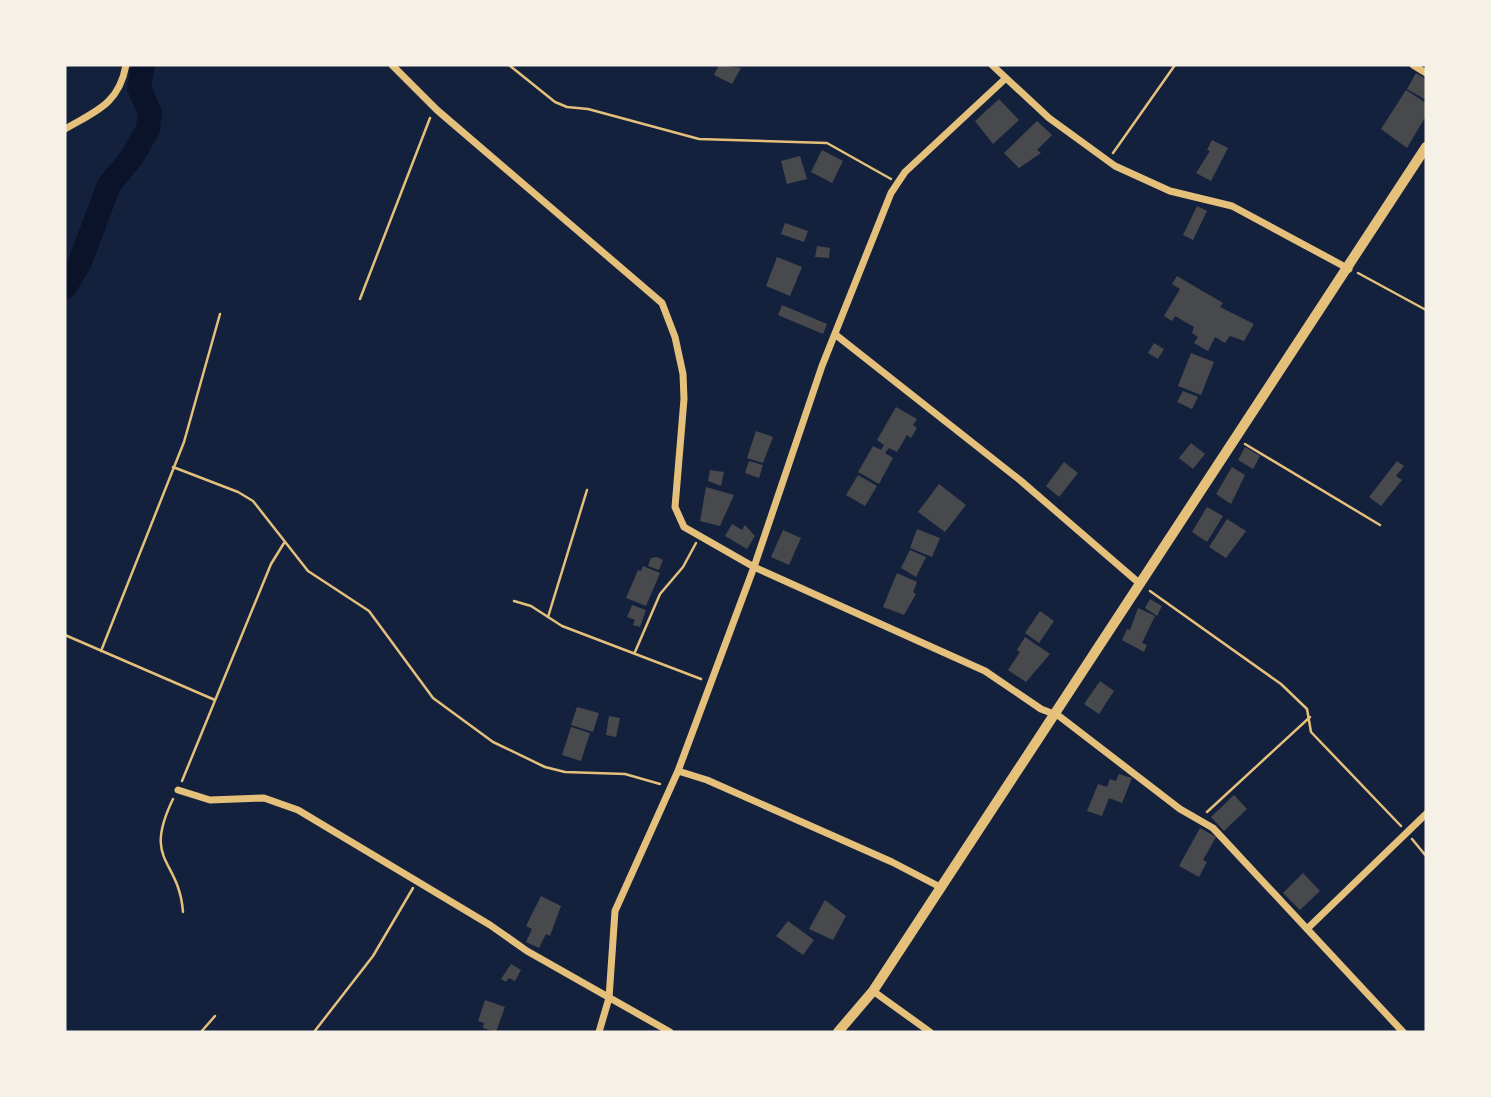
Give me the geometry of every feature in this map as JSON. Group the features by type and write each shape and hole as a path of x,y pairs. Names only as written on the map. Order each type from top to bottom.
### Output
{"street":[{"path":"65,129 100,108 119,92 126,65"},
{"path":"392,65 437,110 662,303 675,337 684,399 676,513 684,527 754,567 985,671 1052,715 1059,716 1223,837 1403,1032"},
{"path":"992,65 1049,118 1096,155 1170,191 1222,202 1247,213 1349,269"},
{"path":"1413,65 1426,73"},
{"path":"599,1032 609,998 615,911 678,771 754,567 813,390 896,182 1006,78"},
{"path":"838,1032 873,991 942,888 1052,715 1349,269 1426,147"},
{"path":"836,335 1021,481 1139,583"},
{"path":"678,771 707,780 892,862 942,888"},
{"path":"178,790 211,800 260,797 283,804 417,881 527,951 670,1032"},
{"path":"1308,928 1426,814"},
{"path":"873,991 930,1032"}],"path":[{"path":"509,65 555,102 567,107 588,109 699,139 827,143 896,182"},
{"path":"1096,155 1112,155 1175,65"},
{"path":"360,299 424,130 437,110"},
{"path":"1349,269 1426,310"},
{"path":"101,651 184,442 220,314"},
{"path":"1236,438 1380,525"},
{"path":"173,467 246,496 263,510 284,543 319,580 364,606 433,698 493,742 545,768 565,772 625,774 670,788"},
{"path":"548,617 587,490"},
{"path":"635,652 660,594 683,567 699,537"},
{"path":"183,912 182,900 159,842 162,825 271,564 284,543"},
{"path":"1139,583 1281,684 1307,709 1311,732 1408,833 1426,856"},
{"path":"514,601 531,606 562,626 711,682"},
{"path":"65,635 215,700"},
{"path":"1199,819 1310,717"},
{"path":"314,1032 373,956 417,881"},
{"path":"201,1032 215,1016"}],"building":[{"path":"719,65 741,68 732,84 714,75"},
{"path":"1416,73 1426,79 1426,100 1407,89"},
{"path":"1406,90 1426,103 1426,116 1407,148 1381,129"},
{"path":"999,99 1019,120 993,144 975,121"},
{"path":"1037,121 1052,135 1037,150 1041,153 1019,168 1004,153"},
{"path":"1212,140 1228,148 1211,181 1196,173 1210,151 1207,150"},
{"path":"822,150 843,161 832,183 811,172"},
{"path":"800,156 807,179 787,184 781,161"},
{"path":"1197,206 1207,211 1193,240 1183,235"},
{"path":"785,223 808,231 804,242 781,234"},
{"path":"817,246 830,248 829,258 815,257"},
{"path":"777,257 802,267 790,296 766,286"},
{"path":"1177,276 1223,303 1220,307 1254,324 1244,341 1230,336 1225,343 1215,337 1208,351 1194,343 1198,337 1192,333 1194,327 1175,316 1172,321 1164,316 1180,289 1172,284"},
{"path":"782,305 827,324 823,334 778,315"},
{"path":"1154,343 1164,349 1158,359 1148,353"},
{"path":"1191,353 1214,362 1201,395 1178,386"},
{"path":"1183,391 1198,397 1192,409 1177,402"},
{"path":"896,407 917,419 913,425 917,428 911,438 907,435 897,452 889,448 885,453 893,458 879,484 858,472 873,446 881,450 884,445 877,440"},
{"path":"756,431 773,437 763,463 747,458"},
{"path":"1191,443 1205,454 1193,469 1179,458"},
{"path":"1245,447 1260,456 1253,469 1238,460"},
{"path":"749,461 763,465 759,478 745,473"},
{"path":"1397,461 1404,466 1396,476 1402,480 1381,506 1369,497"},
{"path":"1064,462 1078,473 1059,497 1046,486"},
{"path":"1232,467 1245,475 1231,504 1216,494"},
{"path":"710,470 724,472 721,486 708,481"},
{"path":"858,475 877,486 865,506 846,495"},
{"path":"939,484 966,505 945,532 918,512"},
{"path":"706,487 734,495 720,526 700,521"},
{"path":"1207,507 1223,516 1207,542 1192,532"},
{"path":"1227,519 1246,531 1226,558 1209,547"},
{"path":"732,524 742,530 745,525 755,536 747,549 725,536"},
{"path":"917,529 940,538 932,557 910,548"},
{"path":"783,530 801,538 789,565 771,557"},
{"path":"910,550 926,557 916,577 901,568"},
{"path":"651,558 663,560 659,570 648,566"},
{"path":"643,566 660,573 646,606 626,598 638,570 641,571"},
{"path":"897,573 917,582 913,592 916,594 904,615 883,607"},
{"path":"1150,599 1162,606 1157,616 1145,608"},
{"path":"632,605 646,610 640,627 633,625 635,620 627,617"},
{"path":"1138,608 1155,616 1142,643 1147,645 1144,652 1122,640 1127,629 1130,630"},
{"path":"1040,611 1054,621 1039,643 1025,633"},
{"path":"1025,637 1050,654 1026,682 1008,670 1020,652 1017,650"},
{"path":"1100,681 1114,691 1099,714 1084,704"},
{"path":"577,707 599,713 593,732 571,725"},
{"path":"609,716 620,718 616,737 606,735"},
{"path":"571,727 590,733 581,761 562,755"},
{"path":"1119,774 1132,778 1122,803 1109,798 1102,816 1087,811 1098,784 1107,787 1110,779 1116,781"},
{"path":"1234,795 1247,809 1224,831 1211,817"},
{"path":"1200,828 1216,837 1203,860 1207,862 1199,877 1179,866"},
{"path":"1303,873 1320,891 1300,910 1283,893"},
{"path":"541,896 561,906 550,936 546,934 539,948 526,942 532,929 526,926"},
{"path":"825,900 846,916 833,940 809,929"},
{"path":"788,921 814,940 803,955 776,936"},
{"path":"511,964 521,970 515,981 509,978 506,982 501,979"},
{"path":"485,1000 505,1007 496,1032 483,1028 484,1023 478,1021"}],"waterway":[{"path":"65,287 80,262 109,185 132,157 148,129 150,113 139,88 143,65"}]}
